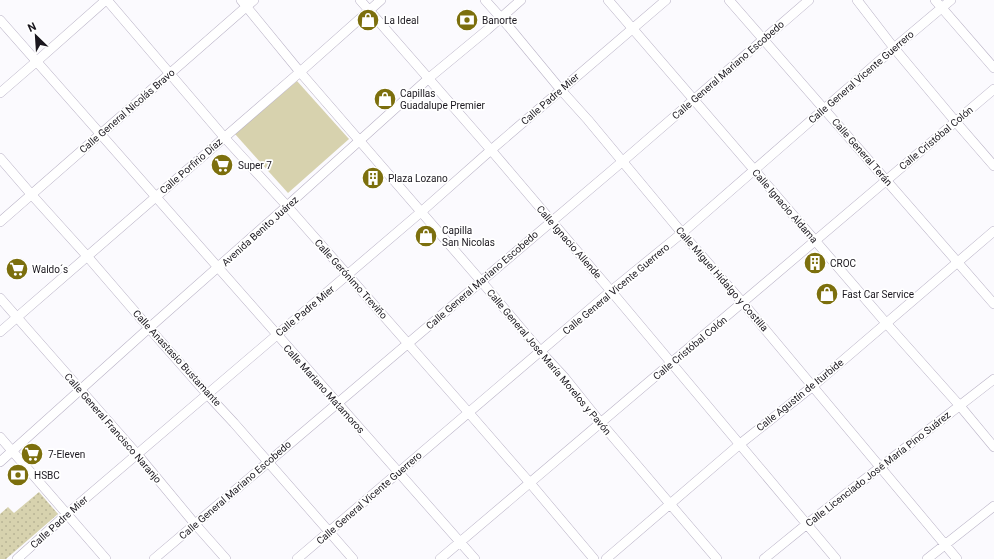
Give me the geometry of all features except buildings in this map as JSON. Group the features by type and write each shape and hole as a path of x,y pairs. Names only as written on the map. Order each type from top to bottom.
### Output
{"street":[{"path":"0,92 107,0"},
{"name":"Calle Gerónimo Treviño","path":"107,0 224,137 409,343 594,559"},
{"name":"Calle Ignacio Allende","path":"360,0 612,291 836,559"},
{"name":"Calle Porfirio Díaz","path":"0,332 381,0"},
{"name":"Calle Miguel Hidalgo y Costilla","path":"485,0 881,466 957,559"},
{"name":"Avenida Benito Juárez","path":"0,462 429,78 521,0"},
{"name":"Calle Ignacio Aldama","path":"608,0 994,447"},
{"name":"Calle Padre Mier","path":"17,559 67,514 348,275 666,0"},
{"name":"Calle General Terán","path":"729,0 994,304"},
{"name":"Calle General Mariano Escobedo","path":"154,559 623,161 809,0"},
{"path":"857,0 894,48 994,166"},
{"path":"935,0 994,68"},
{"name":"Calle General Vicente Guerrero","path":"297,559 682,233 951,0"},
{"name":"Calle General Nicolás Bravo","path":"0,222 170,73 247,2"},
{"name":"Calle General Jose María Morelos y Pavón","path":"247,2 300,72 565,378 601,423 717,559"},
{"name":"Calle Mariano Matamoros","path":"0,20 475,559"},
{"name":"Calle Cristóbal Colón","path":"440,559 994,89"},
{"name":"Calle Anastasio Bustamante","path":"0,158 353,559"},
{"name":"Calle Agustín de Iturbide","path":"606,559 740,444 813,386 994,231"},
{"name":"Calle General Francisco Naranjo","path":"0,298 137,454 226,559"},
{"name":"Calle Licenciado José María Pino Suárez","path":"764,559 994,379"},
{"path":"0,437 106,559"},
{"path":"926,559 946,545 994,506"}],"shaded area":[{"path":"297,81 349,139 288,193 235,134"},
{"path":"39,492 58,514 6,559 0,559 0,514 8,507 14,513"}],"place":[{"name":"La Ideal","path":"368,20"},
{"name":"Banorte","path":"467,20"},
{"name":"Capillas Guadalupe Premier","path":"385,99"},
{"name":"Super 7","path":"222,165"},
{"name":"Plaza Lozano","path":"373,178"},
{"name":"Capilla San Nicolas","path":"426,236"},
{"name":"CROC","path":"815,263"},
{"name":"Waldo´s","path":"17,269"},
{"name":"Fast Car Service","path":"827,294"},
{"name":"7-Eleven","path":"32,454"},
{"name":"HSBC","path":"18,475"}]}
